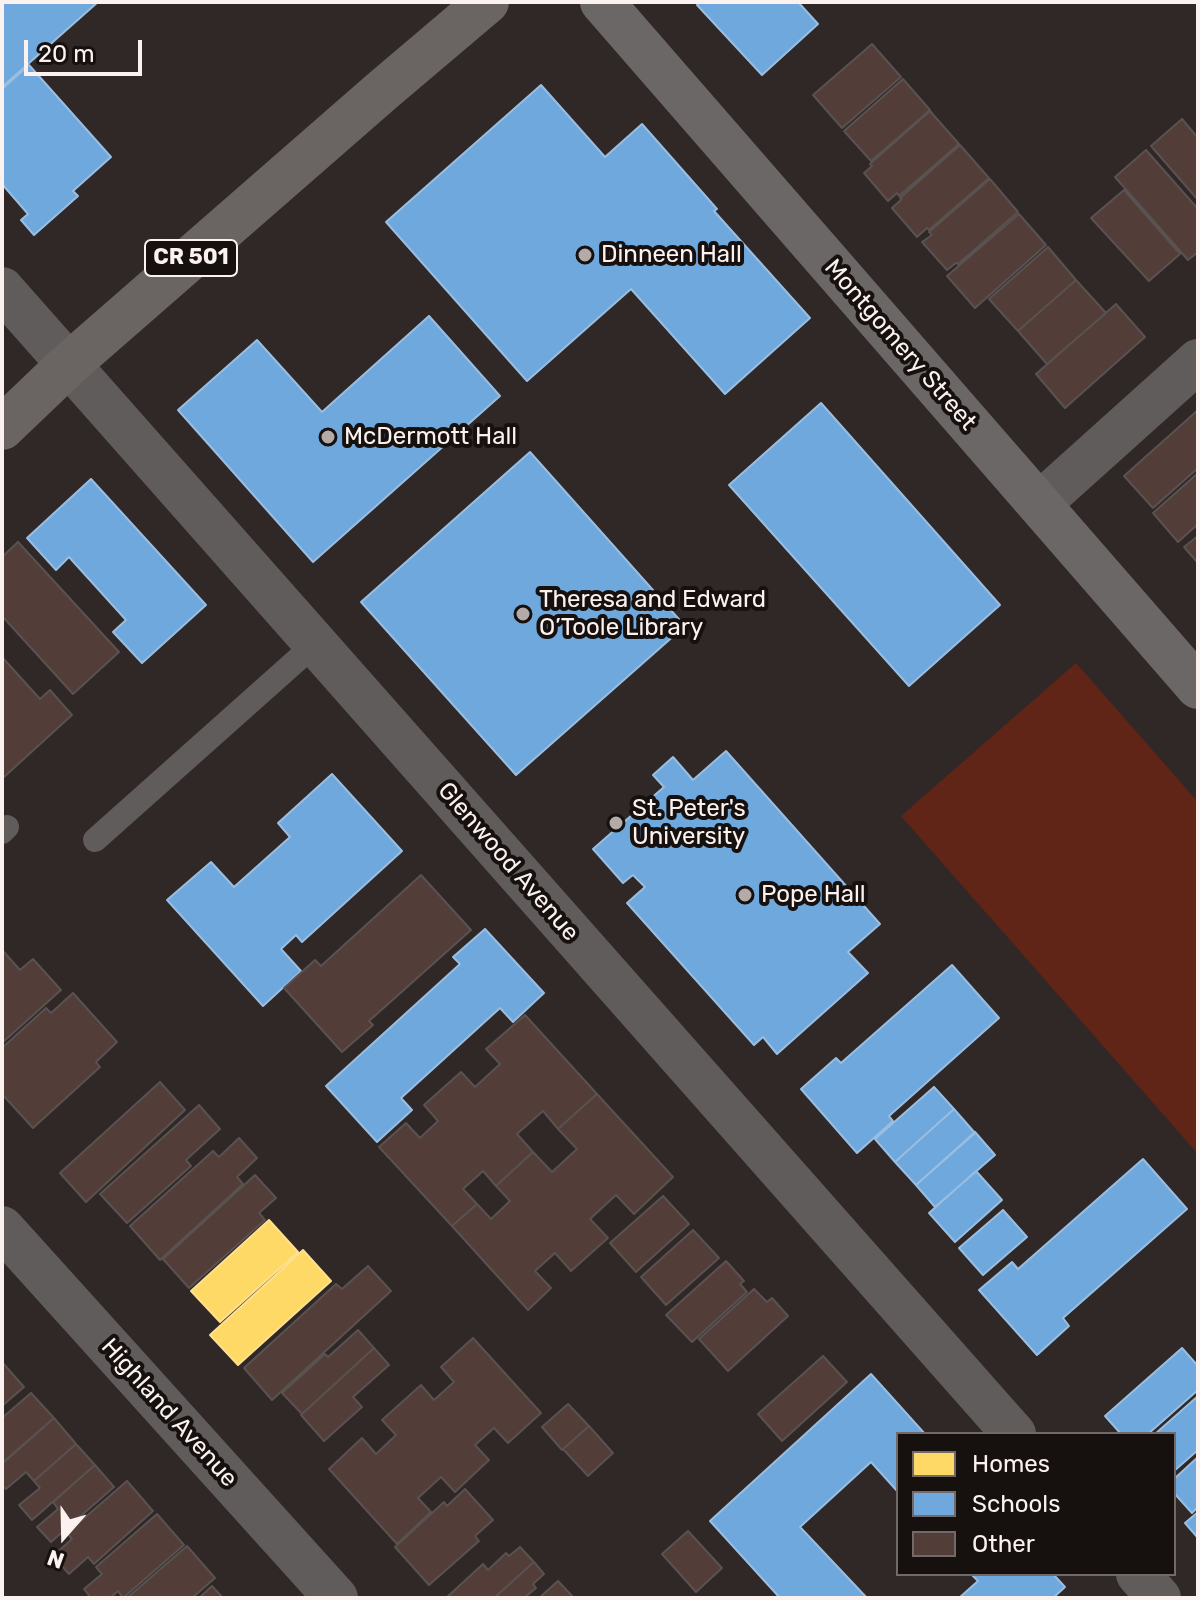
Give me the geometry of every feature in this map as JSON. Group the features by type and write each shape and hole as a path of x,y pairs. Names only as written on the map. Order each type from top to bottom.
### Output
{"main road":[{"name":"CR 501","path":"2,428 68,365 487,2"},
{"name":"Montgomery Street","path":"602,2 1198,687"}],"street":[{"name":"Glenwood Avenue","path":"2,289 1012,1432"},
{"path":"1039,504 1198,361"},
{"name":"Highland Avenue","path":"2,1228 336,1598"},
{"path":"1140,1576 1159,1598"}],"lane":[{"path":"95,840 315,644"}],"shaded area":[{"path":"1076,663 1198,802 1198,1154 901,816"}],"building: Homes":[{"path":"269,1220 298,1252 220,1322 191,1291"},
{"path":"303,1250 331,1281 238,1365 210,1335"}],"building: Schools":[{"path":"2,2 98,2 2,87"},
{"path":"700,2 798,2 818,24 762,75 697,5"},
{"path":"29,65 111,157 73,191 78,196 34,235 21,220 28,214 2,184 2,89"},
{"name":"Dinneen Hall","path":"541,85 605,157 642,124 717,209 714,211 810,318 725,394 631,289 527,381 386,222"},
{"name":"McDermott Hall","path":"429,316 500,396 313,562 178,410 257,340 322,412"},
{"path":"821,403 1000,605 909,686 729,485"},
{"name":"Theresa and Edward O’Toole Library","path":"530,452 685,626 516,775 361,602"},
{"path":"91,479 206,605 142,663 113,632 126,620 69,557 56,570 27,538"},
{"name":"Pope Hall","path":"726,751 880,924 848,952 868,973 777,1054 763,1037 754,1045 627,903 645,887 633,875 623,883 593,849 664,787 653,775 673,757 693,780"},
{"path":"332,774 402,851 302,942 296,935 281,949 301,971 263,1006 167,900 211,862 234,887 290,837 278,823"},
{"path":"485,929 544,993 513,1022 500,1008 401,1098 412,1110 377,1142 326,1086 460,964 453,957"},
{"path":"952,965 999,1018 889,1116 893,1121 857,1153 801,1089 836,1058 841,1063"},
{"path":"934,1087 954,1109 895,1162 875,1139"},
{"path":"954,1109 975,1133 916,1185 895,1162"},
{"path":"975,1132 995,1155 935,1207 916,1185"},
{"path":"1143,1159 1187,1209 1063,1318 1069,1326 1037,1355 979,1290 1012,1262 1018,1269"},
{"path":"976,1171 1002,1200 955,1242 929,1213"},
{"path":"1003,1210 1027,1237 983,1275 959,1248"},
{"path":"1182,1348 1198,1366 1198,1390 1150,1432 1119,1432 1105,1416"},
{"path":"871,1374 923,1432 896,1432 896,1490 871,1462 800,1527 867,1598 780,1598 710,1521"},
{"path":"1198,1396 1198,1450 1176,1469 1176,1432 1157,1432"},
{"path":"1198,1457 1198,1507 1192,1513 1176,1495 1176,1477"},
{"path":"1198,1512 1198,1538 1185,1523"},
{"path":"973,1576 1055,1576 1065,1587 1053,1598 959,1598 978,1581"}],"building: Other":[{"path":"872,44 901,77 842,128 813,95"},
{"path":"903,79 930,110 871,161 844,131"},
{"path":"930,111 959,144 899,196 897,193 888,201 864,173 872,166 870,164"},
{"path":"1182,119 1198,138 1198,200 1151,146"},
{"path":"960,145 989,178 917,237 892,208"},
{"path":"1146,150 1198,209 1198,252 1188,260 1115,177"},
{"path":"990,179 1018,212 947,270 922,242 932,235 929,232"},
{"path":"1124,190 1180,254 1149,281 1091,218"},
{"path":"1019,214 1046,245 975,308 947,276"},
{"path":"1048,247 1076,280 1018,331 989,299"},
{"path":"1076,280 1106,313 1047,364 1018,331"},
{"path":"1116,304 1145,337 1065,408 1036,374"},
{"path":"1198,410 1198,468 1153,508 1124,476"},
{"path":"1198,473 1198,524 1178,542 1153,513"},
{"path":"1198,536 1198,563 1184,547"},
{"path":"18,542 119,652 73,694 2,616 2,557"},
{"path":"2,657 40,699 50,690 72,715 4,777 2,775"},
{"path":"421,875 471,930 369,1021 373,1025 342,1052 284,988 315,960 321,966"},
{"path":"3,951 20,970 33,959 61,990 2,1043"},
{"path":"73,993 117,1042 96,1062 100,1067 33,1128 2,1094 2,1048 46,1008 51,1013"},
{"path":"525,1015 597,1094 558,1129 543,1111 517,1134 533,1152 496,1186 483,1171 463,1189 477,1204 452,1226 379,1147 406,1123 420,1138 438,1121 424,1105 461,1072 475,1087 500,1064 486,1049"},
{"path":"160,1082 185,1110 86,1202 60,1173"},
{"path":"597,1094 673,1177 634,1214 616,1195 590,1219 608,1238 571,1271 555,1253 535,1271 551,1288 528,1310 452,1226 477,1204 491,1219 510,1201 496,1186 533,1152 552,1172 577,1149 558,1129"},
{"path":"199,1105 220,1129 186,1160 191,1166 127,1223 100,1194"},
{"path":"239,1138 257,1158 237,1177 243,1184 160,1260 130,1226 213,1151 219,1157"},
{"path":"255,1175 276,1198 259,1213 265,1220 189,1288 163,1259"},
{"path":"663,1196 689,1224 636,1272 610,1243"},
{"path":"693,1230 719,1258 666,1305 641,1277"},
{"path":"726,1261 744,1281 740,1284 747,1292 692,1342 666,1315"},
{"path":"368,1266 391,1291 272,1400 244,1368 336,1284 342,1289"},
{"path":"754,1289 767,1302 772,1298 788,1316 728,1371 699,1339"},
{"path":"358,1330 374,1348 302,1414 282,1393 325,1354 328,1357"},
{"path":"473,1338 541,1413 508,1443 494,1428 475,1445 489,1460 455,1492 441,1477 418,1498 431,1512 397,1544 329,1469 362,1438 376,1454 396,1435 382,1420 421,1385 434,1400 454,1382 441,1367"},
{"path":"374,1348 389,1365 353,1397 362,1407 324,1441 301,1415"},
{"path":"823,1356 847,1382 782,1441 758,1414"},
{"path":"2,1362 24,1387 2,1406"},
{"path":"31,1393 54,1418 2,1463 2,1418"},
{"path":"568,1404 589,1426 562,1450 542,1427"},
{"path":"54,1418 76,1444 34,1481 26,1472 6,1489 2,1485 2,1464"},
{"path":"589,1426 613,1453 588,1476 563,1449"},
{"path":"76,1444 95,1465 32,1520 19,1505 40,1488 34,1481"},
{"path":"95,1465 114,1487 51,1542 37,1527 58,1509 53,1502"},
{"path":"127,1481 153,1511 94,1564 88,1557 69,1574 53,1556 72,1539 67,1533"},
{"path":"465,1489 493,1520 475,1536 479,1541 429,1585 395,1547 444,1502 447,1506"},
{"path":"157,1514 184,1545 123,1598 118,1591 110,1598 91,1598 84,1589 102,1574 96,1567"},
{"path":"688,1531 722,1568 696,1592 662,1554"},
{"path":"187,1546 215,1578 192,1598 127,1598"},
{"path":"520,1547 534,1562 494,1598 446,1598 483,1564 488,1570 506,1553 509,1556"},
{"path":"534,1562 544,1574 533,1584 536,1588 524,1598 494,1598"},
{"path":"558,1581 574,1598 539,1598"},
{"path":"212,1586 223,1598 199,1598"}],"place":[{"name":"Dinneen Hall","path":"585,255"},
{"name":"McDermott Hall","path":"328,437"},
{"name":"Theresa and Edward O’Toole Library","path":"523,614"},
{"name":"St. Peter's University","path":"616,823"},
{"name":"Pope Hall","path":"745,895"}]}
